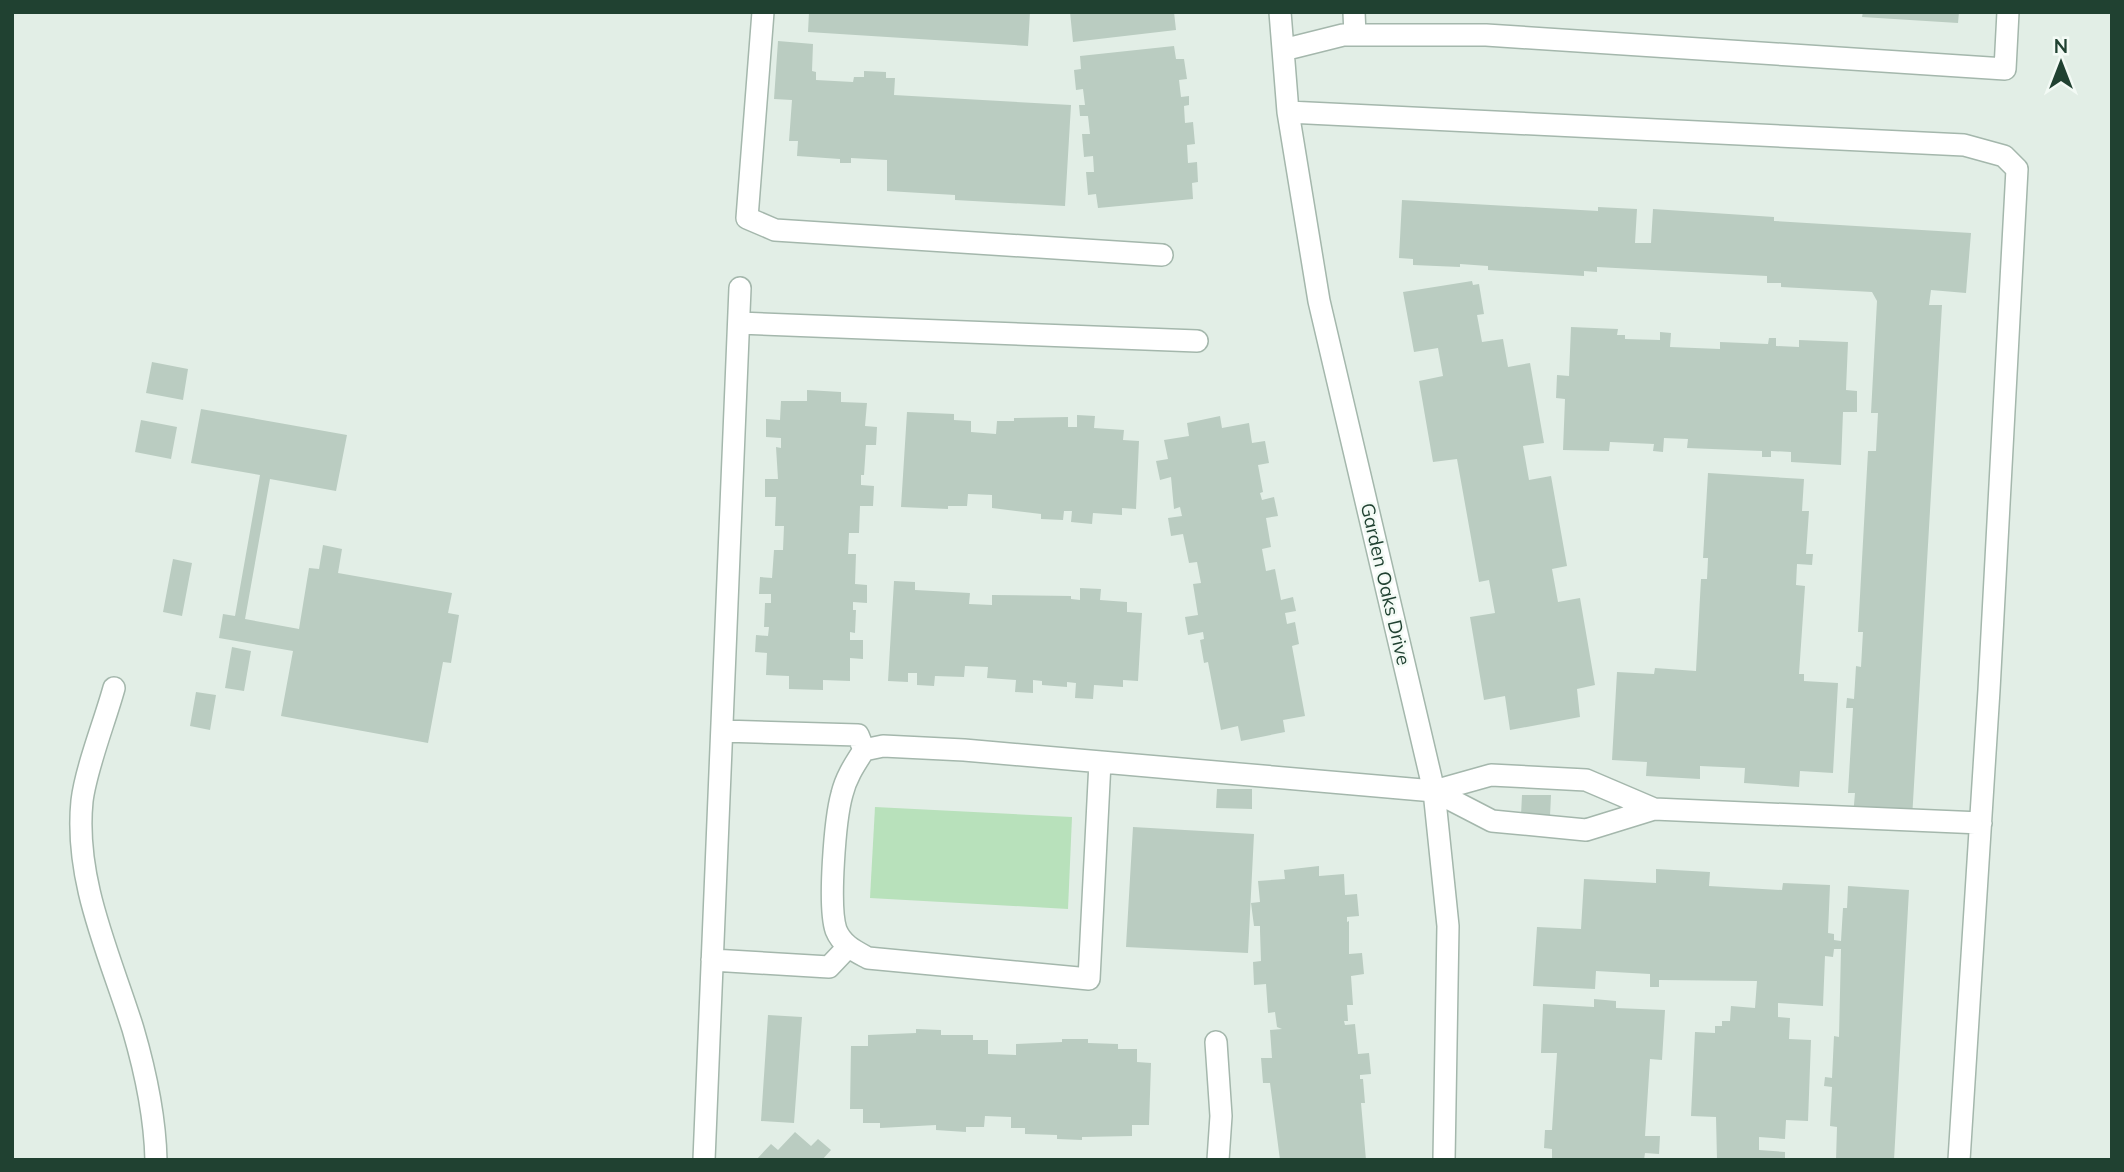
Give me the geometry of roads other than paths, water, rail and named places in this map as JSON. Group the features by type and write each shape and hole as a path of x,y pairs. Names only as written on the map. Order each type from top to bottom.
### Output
{"street":[{"path":"763,12 747,218 775,230 1162,255"},
{"name":"Garden Oaks Drive","path":"1280,12 1288,113 1319,301 1434,791 1448,926 1444,1160"},
{"path":"1354,12 1356,35"},
{"path":"1283,50 1343,35 1486,35 2005,69 2008,12"},
{"path":"1288,113 1964,145 2004,156 2017,169 1981,823 1959,1160"},
{"path":"704,1160 740,288"},
{"path":"739,323 1197,341"},
{"path":"114,688 82,800 84,855 96,922 133,1030 155,1134 156,1160"},
{"path":"722,731 858,735 864,750"},
{"path":"1100,762 1089,979 868,958 848,947 836,931 833,881 841,794 851,768 864,750 883,746 1100,762 1434,791 1491,775 1586,780 1654,809"},
{"path":"1434,791 1492,821 1586,831 1654,809 1981,823"},
{"path":"712,960 829,967 848,947"},
{"path":"1216,1042 1221,1116 1218,1160"}]}
